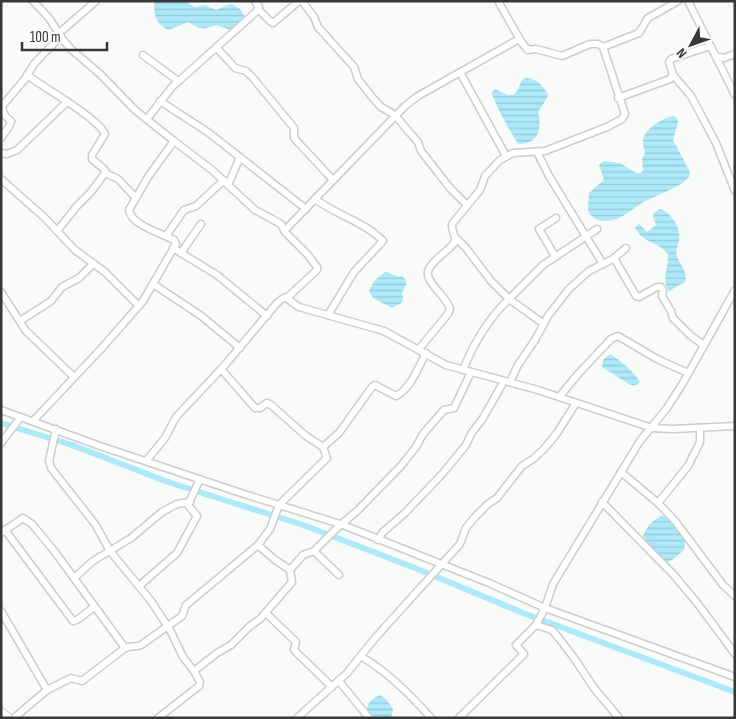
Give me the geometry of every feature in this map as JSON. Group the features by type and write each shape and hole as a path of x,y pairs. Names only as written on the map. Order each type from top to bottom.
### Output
{"highway":[{"path":"1,713 7,718"}],"street":[{"path":"33,1 49,18 58,34 72,50 100,74 126,102 212,170 255,210 274,220 308,254 317,267 317,270 289,296 282,299 180,413 166,438 146,461"},
{"path":"1,138 11,121 4,113 3,105 34,64 58,39 58,34 96,1"},
{"path":"255,1 258,9 274,23 300,1 314,17 318,27 354,67 358,79 381,107 394,115 418,142 420,151 450,188 467,205"},
{"path":"498,1 528,50 536,49 562,56 590,44 598,44 603,47 618,98 625,114 622,119 545,152 513,153 506,156 484,176 480,190 452,224 451,228 456,238 491,281 509,299 544,324"},
{"path":"603,47 639,33 648,18 678,1"},
{"path":"688,1 735,94"},
{"path":"146,119 178,81 258,9"},
{"path":"285,230 394,115 418,96 520,39"},
{"path":"710,46 671,59 669,62 673,75 691,96 716,143 735,191"},
{"path":"216,47 235,68 246,72 252,78 294,128 294,138 332,179"},
{"path":"716,56 724,58 735,54"},
{"path":"143,55 178,81"},
{"path":"460,74 506,156"},
{"path":"27,75 67,102 103,130 104,138 92,155 92,159 105,170 105,173 118,179 136,198"},
{"path":"618,98 660,83 673,75"},
{"path":"1,153 7,154 17,150 67,102"},
{"path":"160,102 210,133 306,209"},
{"path":"33,421 138,306 176,244 174,240 137,222 130,215 129,210 148,177 174,141"},
{"path":"537,152 569,210 603,264"},
{"path":"166,236 184,210 196,206 226,183 240,157"},
{"path":"57,231 105,173"},
{"path":"1,179 75,250 112,279 138,306"},
{"path":"315,200 368,229 383,241 354,272 328,315"},
{"path":"555,256 539,229 556,218"},
{"path":"181,253 201,224"},
{"path":"463,370 489,323 509,299 535,272 555,256 597,229"},
{"path":"419,349 450,310 444,298 427,276 427,272 433,263 456,242 456,238"},
{"path":"173,248 217,275 267,316"},
{"path":"378,540 383,532 405,513 444,473 466,445 471,434 507,382 548,316 575,282 588,271 614,258 626,248"},
{"path":"614,258 636,296 639,297 657,287 661,287 663,291 662,296 671,310 673,318 691,336 704,345"},
{"path":"20,321 52,301 62,287 79,278 93,264"},
{"path":"153,284 192,309 240,348"},
{"path":"459,718 524,654 516,645 536,624 544,610 553,584 640,441 667,408 734,291"},
{"path":"1,292 34,340 74,377"},
{"path":"289,296 289,300 299,307 384,331 446,365 559,397 652,428 735,426"},
{"path":"559,397 607,343 616,336 657,359 688,373"},
{"path":"323,447 339,434 372,387 375,385 396,396 399,394 409,384 426,353"},
{"path":"14,718 47,690 70,678 82,681 124,648 141,645 182,616 186,605 258,545 272,525 279,508 327,458 323,447 306,436 271,405 267,403 260,408 255,408 221,369"},
{"path":"290,570 303,555 314,551 336,529 343,525 400,467 416,447 423,434 444,410 454,408 471,372"},
{"path":"300,716 339,681 362,656 376,637 460,544 466,528 475,517 497,498 522,466 533,460 548,444 576,403"},
{"path":"1,410 200,482 279,508 343,525 439,568 544,610 735,677"},
{"path":"1,444 20,418"},
{"path":"658,503 688,466 700,442 700,428"},
{"path":"56,429 48,461 51,468 95,524 110,551 139,586 168,627 183,657 200,682 199,686 158,718"},
{"path":"621,472 658,503 682,528 718,579 735,596"},
{"path":"139,586 174,557 180,548 197,516 188,505 200,482"},
{"path":"74,578 93,561 144,528 162,512 177,504 190,502"},
{"path":"602,502 679,581 735,654"},
{"path":"94,607 73,621 3,531 23,518 27,519 46,540 124,648"},
{"path":"194,671 217,653 231,645 266,613 290,586 292,582 290,570 258,545"},
{"path":"314,551 339,575"},
{"path":"1,610 47,690"},
{"path":"266,613 296,642 294,649 296,652 332,687"},
{"path":"536,624 552,630 594,688 619,718"},
{"path":"362,656 380,667 398,683 431,718"},
{"path":"339,681 369,718"}],"water":[{"path":"155,1 185,1 194,7 205,5 216,10 231,4 240,9 246,18 233,31 216,25 208,28 196,27 188,22 169,30 161,25 156,18 154,10"},
{"path":"526,78 533,79 539,83 548,95 538,112 540,124 535,138 518,144 492,92 495,89 508,95 513,95 522,80"},
{"path":"673,116 677,118 678,122 673,140 690,172 689,177 679,185 639,205 617,219 605,221 593,217 588,211 589,193 604,180 599,165 604,161 620,163 636,173 641,173 643,170 642,159 645,152 644,136 655,124"},
{"path":"660,209 672,217 679,231 676,254 686,278 685,282 669,291 665,278 668,254 638,233 635,228 639,224 647,232 656,225 653,216"},
{"path":"385,272 402,276 406,280 406,285 402,292 403,301 392,308 373,298 369,291 374,281"},
{"path":"610,354 626,366 640,382 635,385 629,384 602,367 603,360"},
{"path":"661,516 672,521 686,538 684,550 667,562 653,551 643,536 650,524"},
{"path":"380,695 387,700 393,709 391,718 372,718 367,710 370,701"}],"waterway":[{"path":"1,423 72,445 168,482 303,525 410,566 523,613 735,692"}]}
